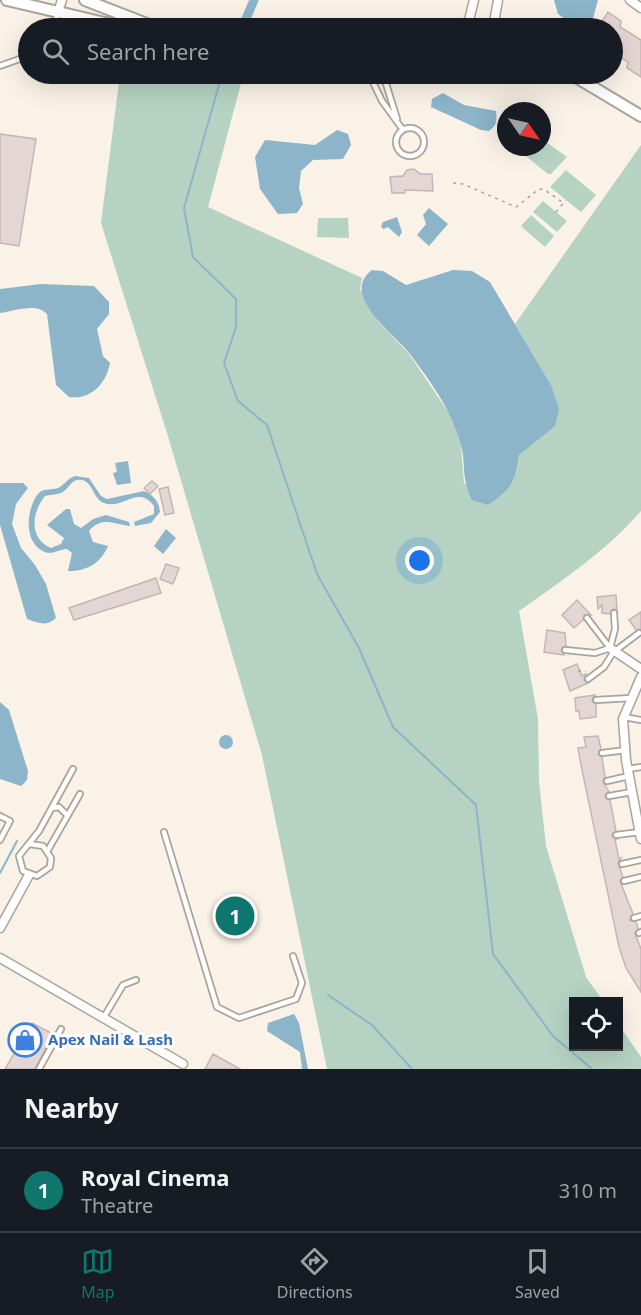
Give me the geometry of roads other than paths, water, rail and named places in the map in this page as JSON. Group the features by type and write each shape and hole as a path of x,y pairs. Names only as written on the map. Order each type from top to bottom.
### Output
{"street":[{"path":"7,0 84,18"},
{"path":"58,12 62,0"},
{"path":"85,0 131,18"},
{"path":"469,18 474,0"},
{"path":"495,18 498,0"},
{"path":"630,0 641,8"},
{"path":"589,84 639,112"},
{"path":"613,650 641,669"},
{"path":"640,835 635,794 629,773 624,717 641,677"},
{"path":"0,928 29,875"},
{"path":"0,958 183,1064"}],"lane":[{"path":"56,18 58,12"},
{"path":"0,66 18,60"},
{"path":"374,84 382,101 403,130"},
{"path":"386,84 398,124"},
{"path":"409,129 421,134 423,146 414,156 407,156 397,148 396,141 403,130 409,129"},
{"path":"588,679 604,667 613,650 614,613"},
{"path":"587,618 613,650"},
{"path":"565,650 595,653 613,650 639,633"},
{"path":"596,700 631,698"},
{"path":"624,717 641,720"},
{"path":"602,753 626,750"},
{"path":"607,781 641,767"},
{"path":"30,844 43,846 48,850 51,858 50,867 37,876 23,871 19,856 30,844 73,769"},
{"path":"48,850 66,814 80,794"},
{"path":"609,796 635,794"},
{"path":"51,808 59,807 66,814"},
{"path":"0,816 10,821 0,840"},
{"path":"164,832 218,1007 239,1018 296,999 302,983 292,956"},
{"path":"616,835 640,835"},
{"path":"622,864 641,860"},
{"path":"624,880 641,877"},
{"path":"634,918 641,916"},
{"path":"104,1017 123,985 136,980"},
{"path":"39,1069 61,1029"}],"water":[{"path":"554,0 598,0 593,18 563,18 558,14"},
{"path":"443,93 464,105 496,111 495,125 489,131 481,130 431,107 432,99"},
{"path":"337,130 348,134 351,145 343,159 313,160 301,171 299,188 303,204 297,213 278,214 260,189 255,157 265,140 315,145"},
{"path":"429,208 448,224 429,246 417,235 426,224 423,215"},
{"path":"397,217 402,232 399,237 388,227 383,229 381,226 383,222"},
{"path":"372,270 383,271 406,285 453,270 472,271 490,282 551,385 559,409 555,426 519,455 511,484 488,505 472,500 466,483 460,442 439,396 410,354 382,325 365,302 362,291 364,280"},
{"path":"41,284 94,286 109,302 109,314 97,329 103,356 110,363 108,371 101,384 84,396 69,397 56,385 47,314 43,310 31,308 0,313 0,289"},
{"path":"128,461 131,483 117,485 113,473 117,472 115,463"},
{"path":"75,476 89,478 101,496 107,499 144,491 155,499 160,512 151,523 135,526 134,522 154,514 154,506 148,500 136,497 118,503 104,503 97,498 89,484 82,480 73,482 61,493 45,496 37,509 34,524 39,538 51,548 61,544 64,538 47,525 66,509 70,509 74,524 81,528 93,519 106,515 129,522 130,526 103,522 94,526 89,531 93,542 108,546 105,552 97,562 87,568 68,571 72,553 67,549 48,553 38,548 30,534 29,517 34,500 40,492 60,487"},
{"path":"0,483 23,483 28,488 16,504 12,524 21,548 35,565 46,584 56,618 49,623 27,619 0,525"},
{"path":"166,529 176,538 163,554 154,546"},
{"path":"0,702 9,710 28,771 27,780 21,786 0,779"},
{"path":"226,735 231,737 233,742 231,747 226,749 221,747 219,742 221,737"},
{"path":"294,1014 299,1023 308,1069 302,1069 300,1052 267,1031 268,1023"}],"waterway":[{"path":"246,18 254,0"},
{"path":"219,84 184,208 193,257 236,299 236,327 224,363 238,401 267,425 317,574 359,648 393,727 476,805 493,954 553,1036 592,1069"},
{"path":"0,873 17,841"},
{"path":"328,995 372,1025 412,1069"}],"place":[{"name":"Royal Cinema","path":"235,916"},
{"name":"Apex Nail & Lash","path":"25,1040"}]}
